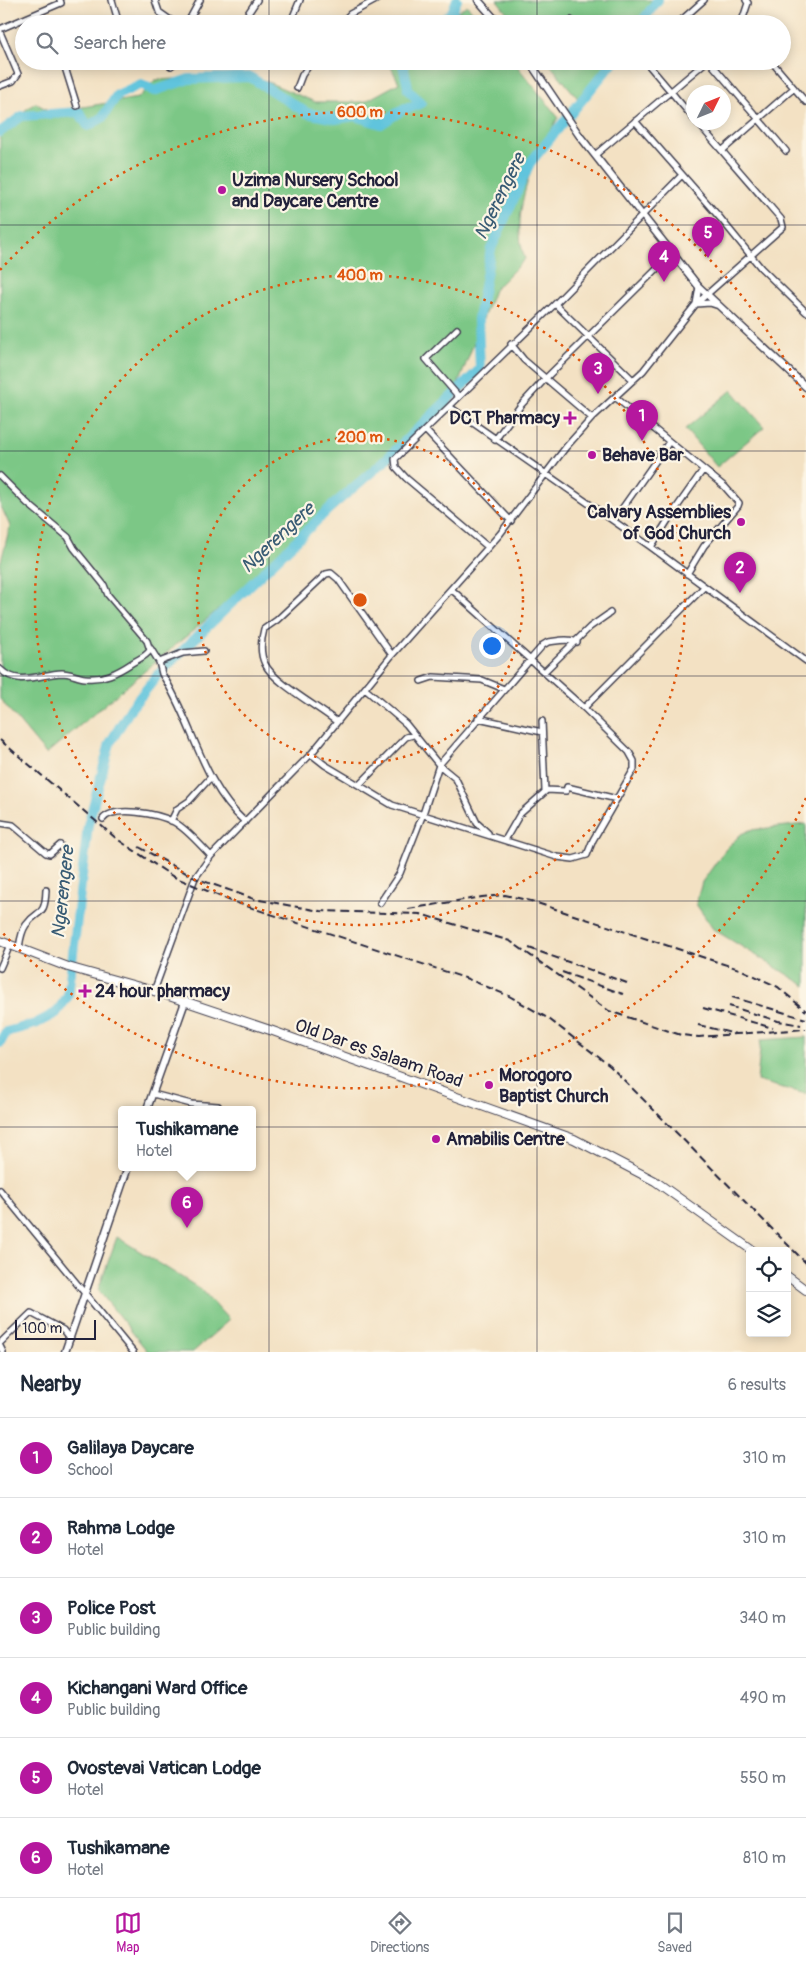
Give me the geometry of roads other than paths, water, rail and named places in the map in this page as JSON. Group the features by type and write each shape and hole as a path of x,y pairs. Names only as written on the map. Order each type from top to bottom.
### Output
{"main road":[{"name":"Old Dar es Salaam Road","path":"0,941 68,967 154,991 534,1123 574,1139 655,1182 747,1247"},
{"path":"791,1279 806,1290"}],"street":[{"path":"34,15 62,3 60,0"},
{"path":"112,0 116,15"},
{"path":"155,0 159,12 163,15"},
{"path":"192,15 200,0"},
{"path":"247,15 257,0"},
{"path":"294,15 300,0"},
{"path":"349,15 376,0"},
{"path":"479,0 492,15"},
{"path":"687,15 704,0"},
{"path":"744,15 748,3 746,0"},
{"path":"15,23 0,30 15,67"},
{"path":"0,86 13,81 18,74 16,70"},
{"path":"66,70 77,106"},
{"path":"297,88 306,70"},
{"path":"535,70 579,135 698,286 716,305 806,387"},
{"path":"652,70 686,110"},
{"path":"595,155 697,70"},
{"path":"716,70 786,151"},
{"path":"779,70 806,102"},
{"path":"723,150 794,88"},
{"path":"635,122 721,219 749,255 806,312"},
{"path":"154,991 195,878 211,856 311,754 392,655 511,521 546,474 592,418 633,380 696,304 749,255 782,228 784,222 704,130"},
{"path":"488,547 396,467 395,459 426,431 511,344 555,304 644,216 681,176"},
{"path":"495,440 521,404 587,336 673,253"},
{"path":"696,304 698,286"},
{"path":"696,304 710,303 716,305"},
{"path":"555,304 633,380"},
{"path":"457,329 426,359 459,398"},
{"path":"511,344 524,360 592,418"},
{"path":"615,397 730,492 739,504 704,546 686,574"},
{"path":"450,407 652,547 806,662"},
{"path":"426,431 511,521"},
{"path":"614,520 669,442"},
{"path":"652,547 670,516 703,470"},
{"path":"0,476 27,503 68,537 71,544 104,585 108,595 147,642 159,662 162,674 210,778 223,798 245,822"},
{"path":"337,722 287,686 267,668 262,651 264,629 277,620 326,574 331,573 338,579 392,655"},
{"path":"584,708 704,587"},
{"path":"311,754 325,765 360,784 392,805 563,858 585,856 634,769 633,758 584,708 531,659 451,590"},
{"path":"544,672 577,642 590,627 610,613"},
{"path":"380,903 400,873 423,814 439,765 478,718 548,642 559,643 569,640 577,642"},
{"path":"0,669 11,678 20,679 64,673 85,678 110,676 119,673 146,656 150,649"},
{"path":"159,662 183,653 204,651"},
{"path":"421,681 433,677 482,680 504,689"},
{"path":"365,689 405,722 412,730 413,735 439,765 457,780 477,823 489,834"},
{"path":"478,718 542,732"},
{"path":"542,721 545,791"},
{"path":"360,784 406,737 413,735"},
{"path":"171,821 177,809 189,801 210,778"},
{"path":"505,840 520,814 545,791 554,789 566,791 567,786 617,799"},
{"path":"103,819 108,814 122,811 171,821 211,856"},
{"path":"0,823 6,822 13,825 46,853 50,854 60,844"},
{"path":"18,948 24,927 41,913 46,890"},
{"path":"0,968 10,945"},
{"path":"148,1106 185,1002"},
{"path":"153,1094 192,1104 218,1106"},
{"path":"65,1352 71,1340 127,1171"},
{"path":"0,1190 133,1352"},
{"path":"3,1352 0,1344 31,1313 63,1330 71,1340"}],"waterway":[{"path":"449,15 457,0"},
{"name":"Ngerengere","path":"647,15 658,0"},
{"path":"0,132 22,116 79,112 88,126 102,118 117,95 141,84 154,91 189,79 250,77 307,113 336,119 355,116 381,124 405,108 421,103 408,90 404,70"},
{"name":"Ngerengere","path":"0,1043 6,1032 35,1024 56,1013 68,996 88,825 110,743 131,708 158,675 178,655 332,506 381,464 480,369 478,319 491,249 530,163 607,70"}],"railway":[{"path":"0,740 117,839 172,876 231,901 468,979 509,996 549,1019 610,1066 806,1263"},
{"path":"139,847 195,878 254,899 320,911 420,914 510,941 609,1011 681,1035 699,1037 736,1034"},
{"path":"408,909 505,895 531,901 742,970 778,987 806,1011"},
{"path":"529,948 627,983"},
{"path":"562,972 623,994"},
{"path":"732,997 806,1019"},
{"path":"729,1006 778,1021 801,1025"},
{"path":"703,1008 773,1028"},
{"path":"698,1025 736,1034 806,1029"}],"place":[{"name":"Uzima Nursery School and Daycare Centre","path":"222,190"},
{"name":"Ovostevai Vatican Lodge","path":"708,258"},
{"name":"Kichangani Ward Office","path":"664,282"},
{"name":"Police Post","path":"598,394"},
{"name":"DCT Pharmacy","path":"570,418"},
{"name":"Galilaya Daycare","path":"642,441"},
{"name":"Behave Bar","path":"592,455"},
{"name":"Calvary Assemblies of God Church","path":"741,522"},
{"name":"Rahma Lodge","path":"740,593"},
{"name":"24 hour pharmacy","path":"85,991"},
{"name":"Morogoro Baptist Church","path":"489,1085"},
{"name":"Amabilis Centre","path":"436,1139"},
{"name":"Tushikamane","path":"187,1228"}]}
